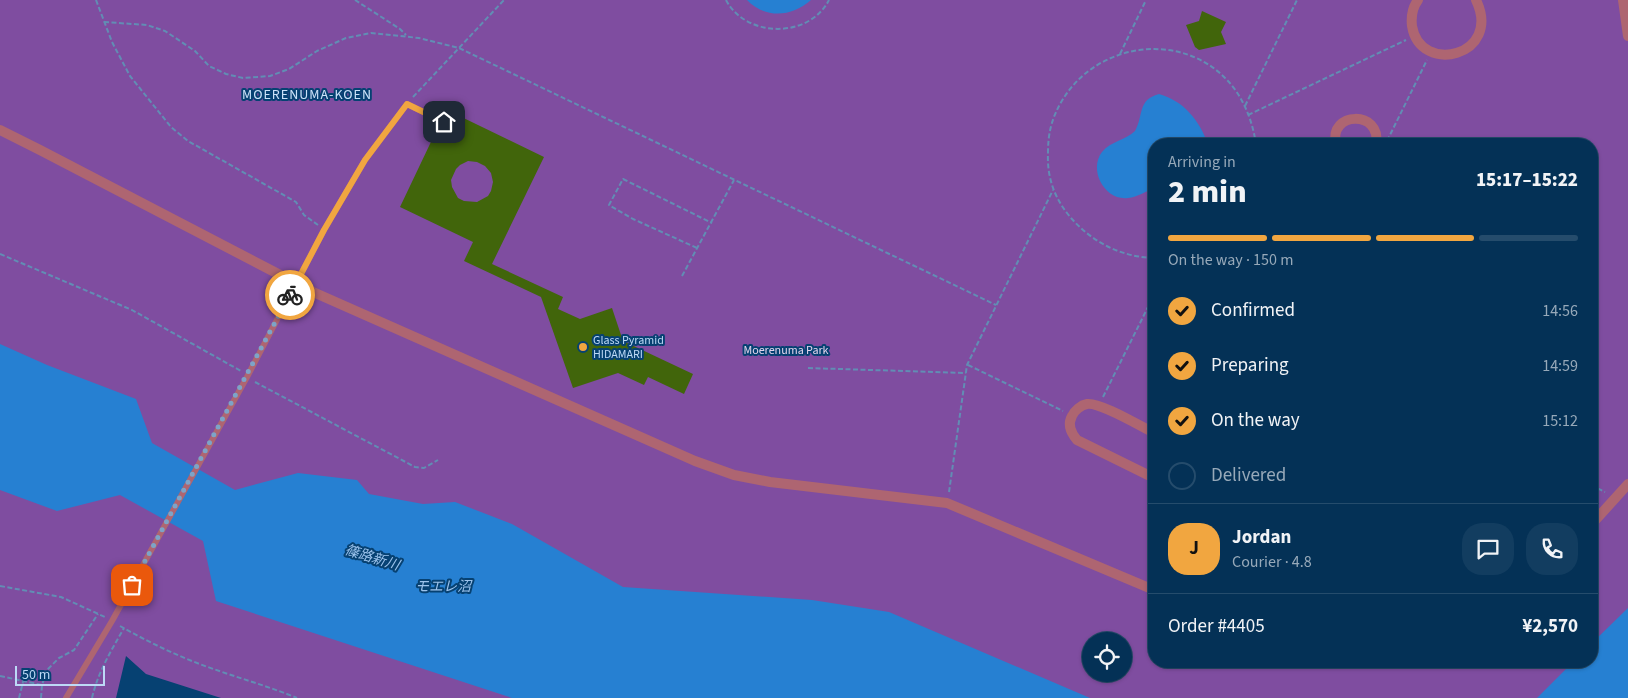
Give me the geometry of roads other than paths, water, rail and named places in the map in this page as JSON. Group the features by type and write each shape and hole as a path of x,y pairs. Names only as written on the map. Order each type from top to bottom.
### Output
{"street":[{"path":"1418,0 1412,12 1411,21 1415,36 1422,45 1431,51 1447,55 1465,50 1473,44 1478,36 1481,27 1480,8 1476,0"},
{"path":"1624,0 1628,36"},
{"path":"1336,138 1338,127 1343,122 1356,118 1368,122 1373,127 1376,138"},
{"path":"0,130 296,284 686,457 734,475 770,482 947,503 1148,587"},
{"path":"1148,430 1099,406 1086,404 1077,409 1072,415 1071,432 1077,440 1148,475"},
{"path":"1598,517 1628,484"}],"lane":[{"path":"66,698 112,621 247,376 324,230 365,160 407,104 444,122"}],"water":[{"path":"747,0 811,0 796,10 770,13 754,6"},
{"path":"1159,94 1176,101 1195,119 1205,138 1148,138 1148,191 1128,198 1120,198 1112,195 1101,183 1097,167 1098,159 1106,148 1135,131 1144,104"},
{"name":"モエレ沼","path":"0,344 47,365 136,399 152,443 235,490 298,473 357,480 369,494 423,504 455,502 512,524 623,587 812,600 889,612 1090,698 512,698 216,601 203,541 120,495 57,511 0,490"},
{"path":"1628,608 1628,698 1537,698 1567,668 1598,668 1598,637"}],"place":[{"name":"Glass Pyramid HIDAMARI","path":"583,347"}],"district":[{"name":"MOERENUMA-KOEN","path":"307,95"}],"park label":[{"name":"Moerenuma Park","path":"786,350"}],"water label":[{"name":"篠路新川","path":"372,558"}]}
